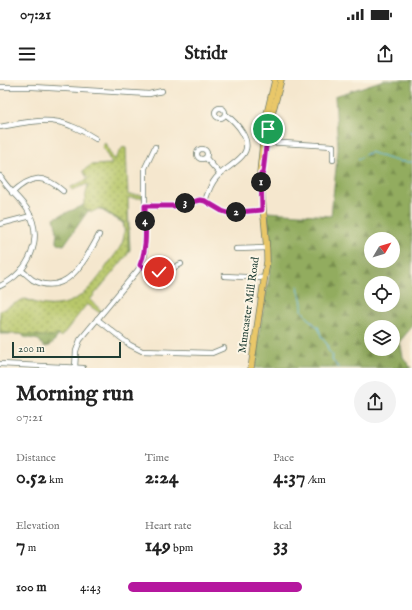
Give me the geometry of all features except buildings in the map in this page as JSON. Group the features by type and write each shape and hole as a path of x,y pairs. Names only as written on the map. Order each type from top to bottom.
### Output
{"main road":[{"name":"Muncaster Mill Road","path":"251,368 265,278 267,248 262,210 260,172 263,136 275,80"},
{"name":"Muncaster Mill Road","path":"261,174 263,173 270,120 281,80"}],"street":[{"path":"0,87 33,87 148,94 162,91"},
{"path":"205,201 211,184 220,174 242,156 246,149 243,134 233,121 225,114"},
{"path":"0,127 49,120 71,125 96,139"},
{"path":"266,142 333,146 333,160"},
{"path":"75,367 78,344 140,265 145,255 145,168 155,147"},
{"path":"206,158 220,174"},
{"path":"0,176 31,216 35,229 35,244 30,257 13,278 0,286"},
{"path":"12,193 26,182 38,179 48,180 63,191"},
{"path":"145,206 174,206 196,200 205,201 228,213 262,210"},
{"path":"0,224 31,216"},
{"path":"21,270 32,279 41,283 47,284 62,281 71,276 81,266 99,235"},
{"path":"236,249 267,248"},
{"path":"140,265 150,271 159,272 168,271 181,264"},
{"path":"224,276 265,278"},
{"path":"97,319 130,345 142,351 212,353 224,348"},
{"path":"0,364 83,368"}],"green space":[{"path":"384,80 412,80 412,327 400,341 403,357 411,368 255,368 259,333 272,260 267,212 331,216 338,149 335,96"},
{"path":"105,143 114,160 123,147 126,148 128,195 143,195 143,198 128,198 128,254 90,300 102,311 100,313 87,304 61,337 57,334 54,337 0,332 0,311 24,299 38,304 51,305 63,304 73,300 92,286 121,246 124,236 124,222 100,208 92,212 83,208 88,184 72,190 71,187 88,179 83,171 91,165 112,164 102,146"},
{"path":"127,185 130,250 50,346 44,347 39,340 24,337 22,334 0,334 0,314 26,299 41,305 59,306 74,301 100,280 123,243 125,232 123,223 98,208 88,211 64,245 58,244 56,240 57,232 54,218 82,206 88,198"}],"waterway":[{"path":"358,159 370,152 395,161 412,162"},
{"path":"298,286 302,310 318,327 322,338 327,344 328,350 333,356 332,360 339,368"}],"route":[{"path":"159,272 150,271 140,265 145,255 146,244 145,206 174,206 200,200 228,213 262,210 261,174 263,173 268,129"}]}
